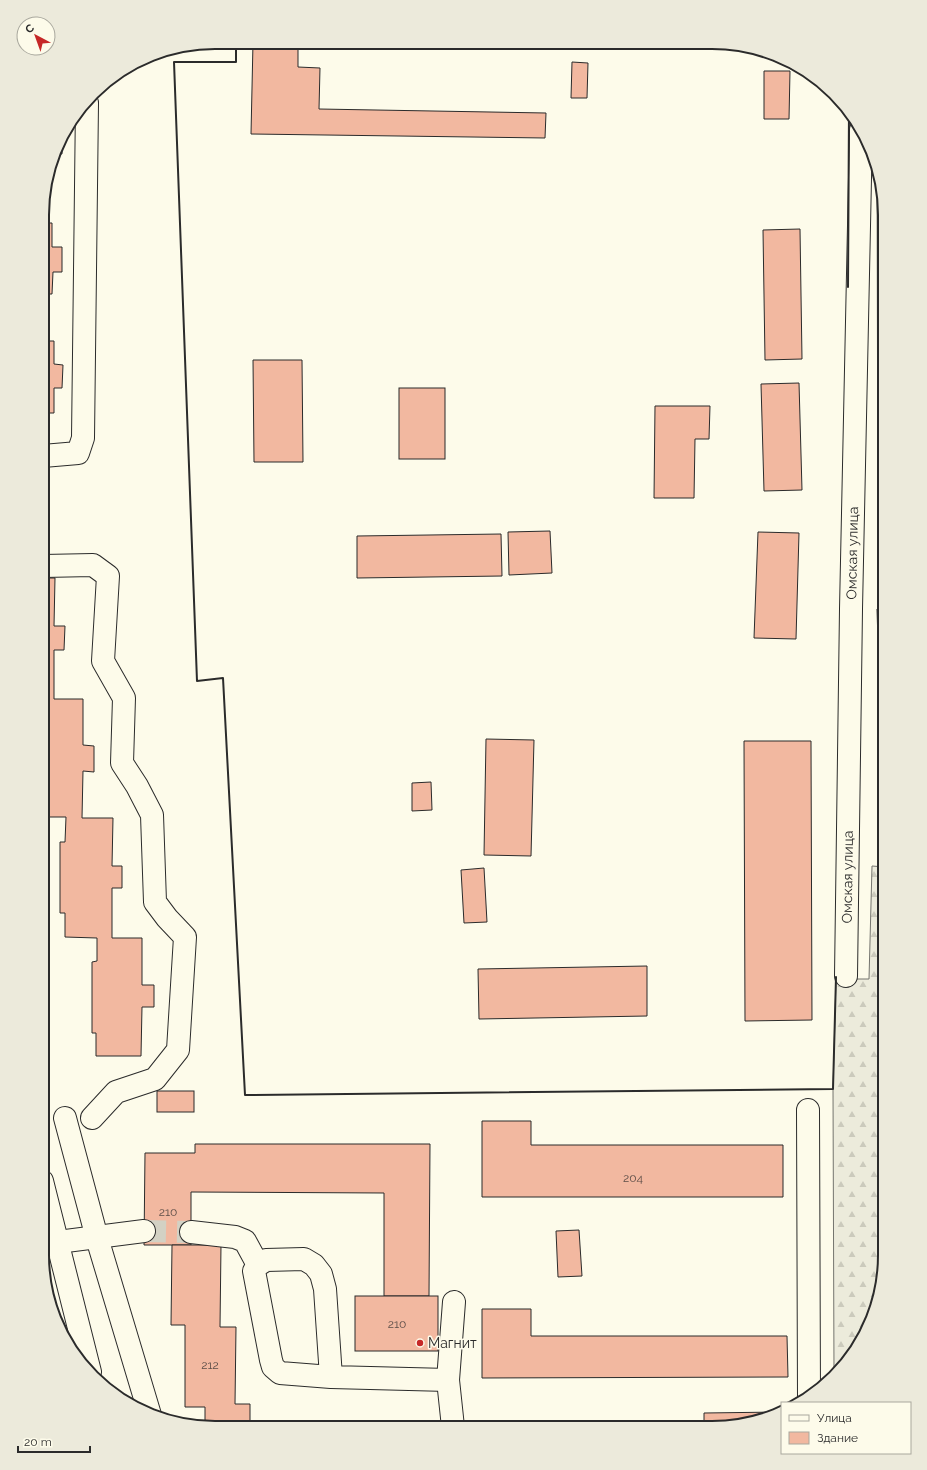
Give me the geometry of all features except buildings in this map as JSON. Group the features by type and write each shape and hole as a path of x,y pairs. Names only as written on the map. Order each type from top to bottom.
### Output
{"street":[{"path":"49,455 78,453 83,438 87,109"},
{"name":"Омская улица","path":"846,976 850,664 861,141"},
{"path":"49,566 93,565 108,576 103,661 124,698 122,763 137,786 152,815 155,902 166,918 185,937 178,1050 155,1079 116,1092 92,1118"},
{"path":"808,1110 809,1390"},
{"path":"65,1118 97,1238 147,1407"},
{"path":"86,1360 50,1243 144,1231"},
{"path":"191,1232 234,1237 246,1241 258,1264"},
{"path":"332,1377 325,1289 321,1274 314,1265 304,1259 266,1260 258,1264 254,1271 273,1366 280,1373 289,1375 332,1377 448,1380"},
{"path":"452,1421 448,1380 454,1302"}],"green space":[{"path":"877,194 878,204 878,544"},
{"path":"872,866 878,866 878,1266 875,1288 861,1329 844,1356 834,1368 833,1089 836,979 869,979"}],"tunnel":[{"path":"144,1231 191,1232"}],"wall":[{"path":"236,49 236,62 174,62 197,681 223,678 245,1095 833,1089 836,977"},
{"path":"848,287 849,121"}],"place":[{"name":"Магнит","path":"420,1343"}]}
